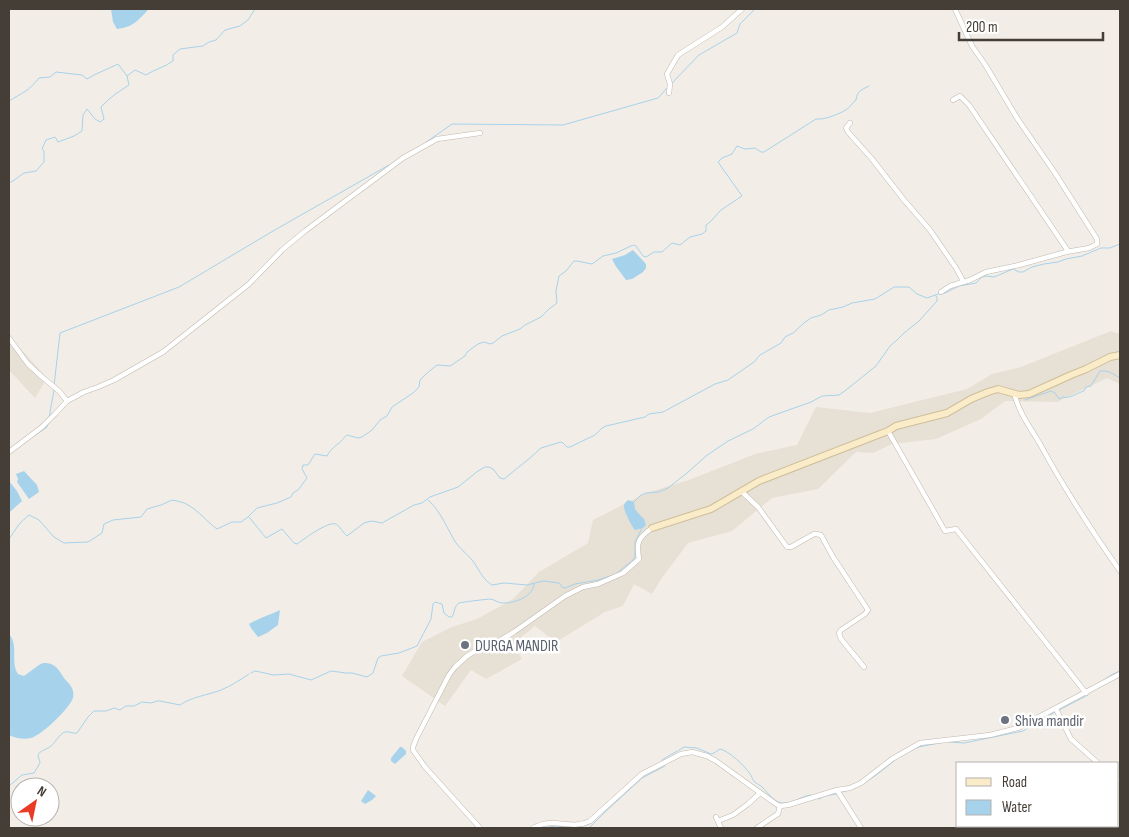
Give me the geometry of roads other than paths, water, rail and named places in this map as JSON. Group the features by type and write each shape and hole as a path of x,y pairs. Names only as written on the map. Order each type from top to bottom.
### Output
{"street":[{"path":"669,94 670,84 666,74 678,55 722,27 742,9"},
{"path":"942,292 950,286 970,280 986,272 1088,248 1097,244 1097,240 1055,173 1017,118 972,46 955,9"},
{"path":"953,100 960,96 969,105 1068,252"},
{"path":"850,123 846,128 848,132 930,230 956,268 962,278 962,282"},
{"path":"9,452 42,427 67,401 114,380 163,352 249,284 282,250 305,231 403,158 437,139 480,132"},
{"path":"9,338 28,364 59,391 67,401"},
{"path":"480,828 425,767 413,750 416,739 449,675 467,656 494,644 514,632 565,596 583,587 598,584 623,573 639,559 637,546 639,541 644,533 652,528 711,509 759,481 888,431 896,426 947,413 971,399 988,392 998,390 1019,395 1030,394 1110,357 1120,356"},
{"path":"1014,393 1017,405 1050,464 1120,570"},
{"path":"888,431 945,532 956,529 1086,693"},
{"path":"741,492 758,507 787,547 791,547 814,534 821,536 868,610 866,614 839,633 841,639 864,667"},
{"path":"533,828 543,823 580,825 590,821 642,774 685,752 699,753 716,761 780,806 788,805 837,790 850,788 861,783 892,759 920,743 990,735 1018,728 1120,674"},
{"path":"1056,709 1071,739 1097,762"},
{"path":"837,790 861,828"},
{"path":"721,828 717,819 733,815 760,792"},
{"path":"757,828 778,814 780,806"}],"water":[{"path":"111,9 149,9 132,25 117,29 113,22"},
{"path":"633,250 646,264 646,268 632,279 626,280 612,259"},
{"path":"24,471 37,485 39,492 29,499 17,482 16,474"},
{"path":"9,481 22,501 9,512"},
{"path":"628,500 634,502 635,509 644,519 646,525 643,528 635,530 630,522 624,507"},
{"path":"280,610 278,625 258,637 249,624"},
{"path":"9,634 12,638 18,674 24,676 43,663 51,664 58,669 71,686 73,692 73,698 61,715 42,732 28,739 9,735"},
{"path":"400,747 406,751 406,754 395,764 391,761 391,758"},
{"path":"368,790 376,796 365,804 361,801"}],"waterway":[{"path":"9,101 29,89 39,78 50,77 56,72 82,75 87,79 118,64 127,76 135,70 146,75 173,61 173,55 180,49 203,46 216,40 225,30 240,26 248,20 255,9"},
{"path":"671,84 699,55 737,33 740,24 755,9"},
{"path":"9,183 24,173 36,171 44,162 44,151 42,149 46,140 55,137 58,142 82,131 83,115 87,109 100,122 104,119 101,107 129,85 127,76"},
{"path":"9,539 20,523 29,515 39,520 54,537 64,543 88,542 102,533 104,524 113,520 141,517 147,509 172,500 192,507 217,529 232,522 241,522 257,508 291,497 307,478 302,469 303,465 308,465 315,454 327,456 347,435 358,438 372,430 380,420 387,416 392,407 413,393 419,387 420,380 437,365 450,366 478,344 484,342 493,343 502,336 520,329 541,317 557,303 556,291 559,276 574,261 592,264 603,256 616,253 633,245 646,257 654,252 662,252 672,243 680,245 690,237 702,234 706,231 706,225 721,210 742,196 718,162 722,158 732,154 737,146 745,149 755,148 764,152 816,119 830,117 846,110 856,100 860,91 869,86"},
{"path":"425,143 452,124 563,125 658,98 668,87"},
{"path":"54,386 60,333 179,287 389,165"},
{"path":"249,517 266,538 282,529 297,544 316,531 332,524 336,524 347,536 364,523 372,521 382,523 430,497 458,487 485,467 493,469 500,478 504,479 541,448 561,442 570,447 595,435 606,426 663,412 715,384 728,380 754,362 760,355 781,343 785,337 811,318 829,310 875,299 894,287 909,287 917,294 927,298 945,293 959,286 976,283 982,277 994,277 1013,269 1023,272 1032,267 1082,256 1101,248 1110,248 1120,244"},
{"path":"634,502 641,495 659,492 668,488 706,456 728,441 753,429 769,417 811,402 822,396 839,395 876,366 890,346 919,321 937,301 936,296"},
{"path":"1025,400 1051,391 1059,399 1074,396 1084,391 1086,387 1091,386 1100,371 1108,372 1120,378"},
{"path":"49,418 54,390"},
{"path":"34,436 47,427 48,424"},
{"path":"428,500 433,504 456,543 473,561 484,578 492,585 504,583 527,585 543,581 559,583 565,588 610,576"},
{"path":"616,574 633,560 635,556 635,542 641,528"},
{"path":"251,673 255,671 273,675 289,674 311,680 331,671 367,677 373,673 378,658 381,656 399,653 417,646 431,619 435,602 442,604 444,613 452,617 455,607 459,603 491,599 501,603 513,602 527,596 533,589 534,584"},
{"path":"1099,683 1120,671"},
{"path":"9,786 22,775 34,773 40,763 39,754 51,746 63,733 77,733 94,711 106,711 114,708 120,710 126,706 134,706 142,702 160,701 180,705 194,698 225,688 249,674"},
{"path":"1059,710 1088,695"},
{"path":"950,742 964,743 1023,731 1055,712"},
{"path":"909,751 939,743"},
{"path":"662,760 684,747 697,748 711,754 720,749 736,759 748,771 755,782 778,802 788,803 811,795"},
{"path":"842,792 864,783 895,760"},
{"path":"586,828 589,828 642,778 665,766"},
{"path":"817,798 836,794"},
{"path":"541,828 557,826 571,828"}],"place":[{"name":"DURGA MANDIR","path":"465,645"},
{"name":"Shiva mandir","path":"1005,720"}]}
